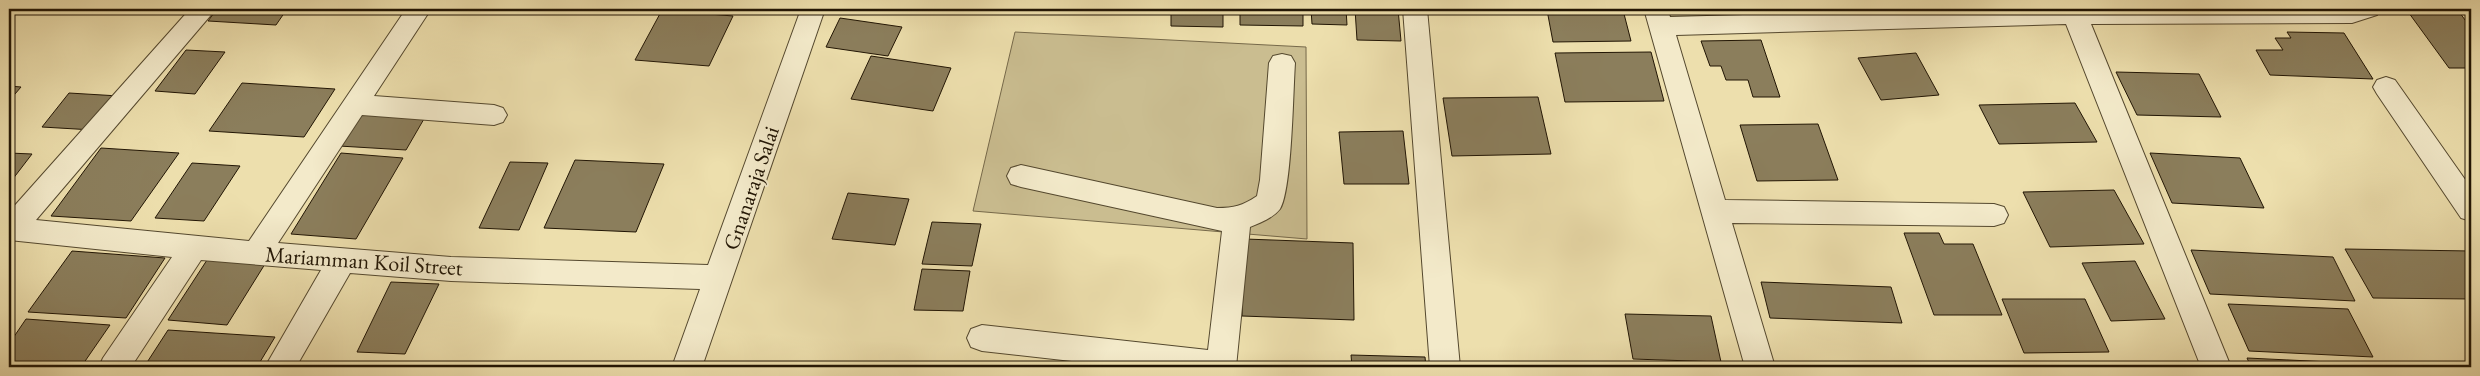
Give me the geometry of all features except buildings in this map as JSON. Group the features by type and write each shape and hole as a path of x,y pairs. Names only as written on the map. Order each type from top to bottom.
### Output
{"street":[{"path":"10,229 204,9"},
{"path":"256,253 419,9"},
{"name":"Gnanaraja Salai","path":"687,367 720,278 813,9"},
{"path":"1415,9 1445,367"},
{"path":"1760,367 1658,18 1914,14 2352,14 2368,9"},
{"path":"2075,15 2216,367"},
{"path":"1021,176 1177,212 1217,219 1237,220 1254,213 1269,202 1274,180 1282,63"},
{"path":"2386,87 2471,210"},
{"path":"355,105 494,116"},
{"path":"1714,211 1994,215"},
{"path":"982,338 1222,366 1237,220"},
{"name":"Mariamman Koil Street","path":"10,229 194,248 450,269 720,278"},
{"path":"114,367 194,248"},
{"path":"280,367 343,259"}],"shaded area":[{"path":"1015,32 1306,47 1307,239 973,211"}]}
